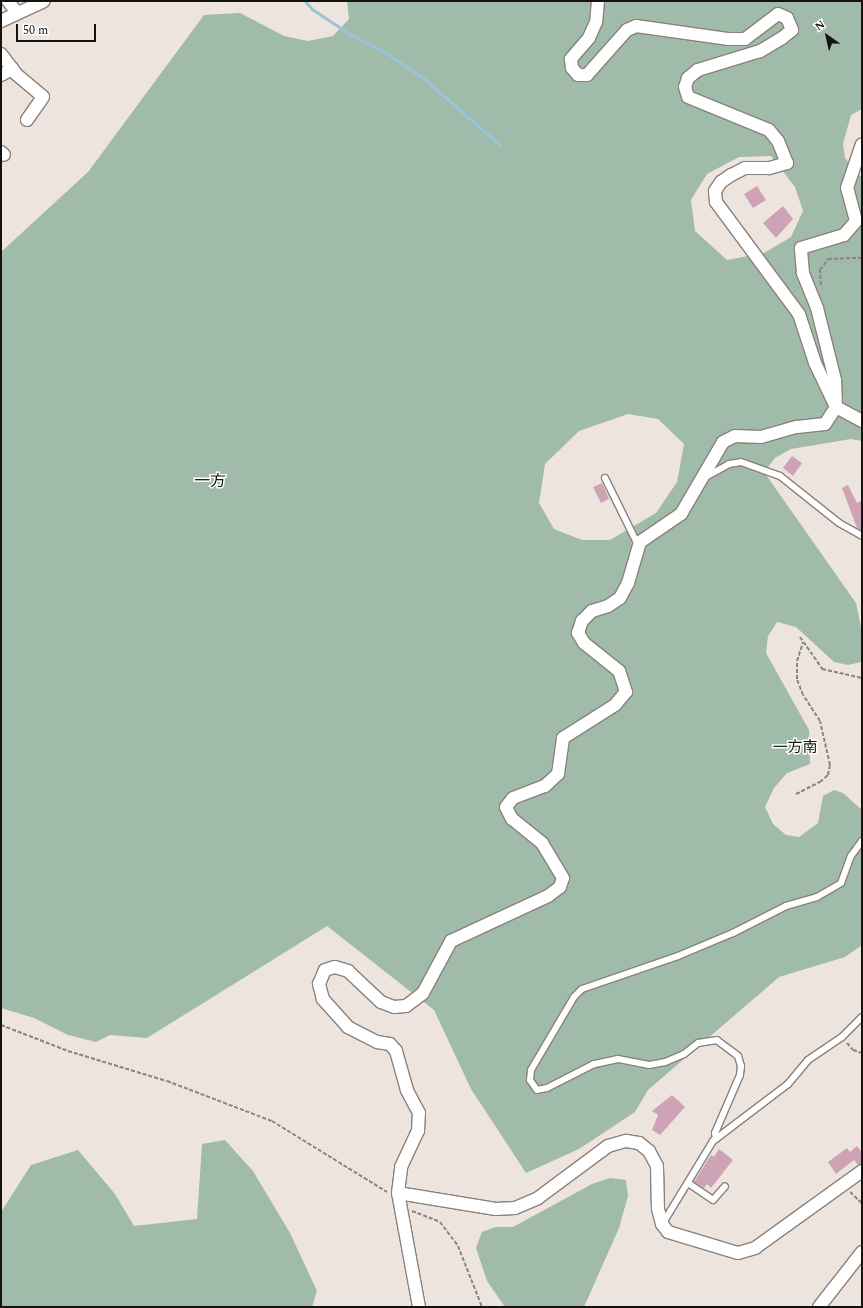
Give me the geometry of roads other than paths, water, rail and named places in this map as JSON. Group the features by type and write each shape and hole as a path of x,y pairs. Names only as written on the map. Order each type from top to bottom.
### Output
{"street":[{"path":"8,1 17,13"},
{"path":"1,20 44,1"},
{"path":"598,1 596,22 589,38 571,59 572,68 578,76 587,74 626,30 636,26 729,39 745,39 778,14 787,18 792,30 782,38 760,51 698,70 688,78 685,87 688,97 702,105 769,130 786,156 787,163 769,168 745,168 731,175 721,182 715,191 716,202 799,314 815,363 836,407 862,421"},
{"path":"1,54 12,69 43,97 27,120"},
{"path":"1,75 12,69"},
{"path":"419,1307 398,1193 401,1167 418,1131 419,1113 407,1090 396,1051 390,1044 377,1042 348,1027 323,999 319,984 324,970 335,967 348,971 381,1002 394,1007 406,1006 423,993 451,941 548,896 560,887 563,878 542,843 512,819 506,807 513,798 545,786 558,774 563,738 615,705 626,692 619,671 584,643 578,633 582,621 592,611 608,606 620,598 628,583 638,546 658,528 681,514 704,478 723,442 735,436 761,438 797,427 825,424 836,407 835,380 817,308 803,273 801,248 844,235 856,221 847,188 862,144"},
{"path":"398,1193 496,1209 515,1208 538,1198 608,1146 626,1141 639,1143 654,1159 657,1166 658,1209 662,1224 673,1235 738,1253 755,1248 862,1171"},
{"path":"819,1307 862,1252"}],"lane":[{"path":"704,478 728,464 741,462 773,473 839,523 862,536"},
{"path":"606,478 638,546"},
{"path":"716,1139 715,1133 740,1075 741,1066 738,1056 717,1040 698,1043 684,1054 666,1062 649,1065 618,1059 594,1064 547,1088 537,1090 530,1080 531,1070 574,997 582,989 678,956 733,933 786,906 817,897 841,883 851,856 862,841"},
{"path":"662,1224 716,1139 788,1084 808,1060 842,1037 862,1017"},
{"path":"688,1183 713,1200 725,1186"}],"waterway":[{"path":"305,1 312,9 348,33 388,54 423,78 500,145"}],"district":[{"name":"一方","path":"210,481"},
{"name":"一方南","path":"795,748"}]}
